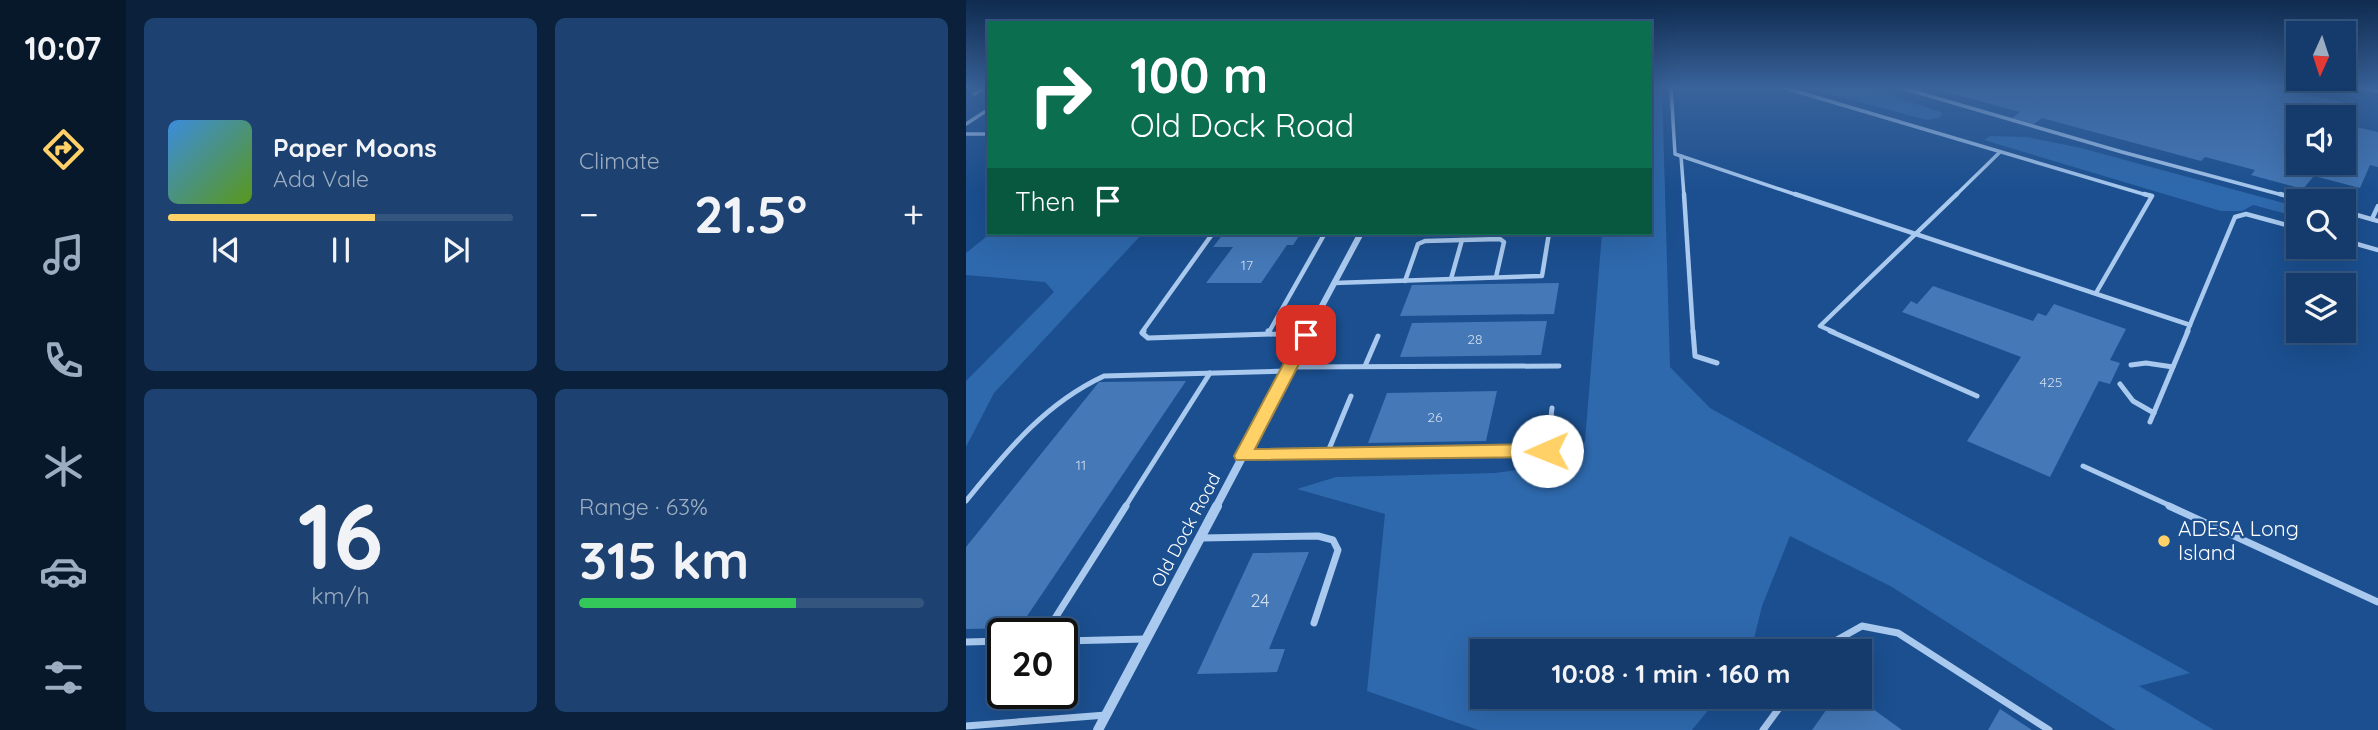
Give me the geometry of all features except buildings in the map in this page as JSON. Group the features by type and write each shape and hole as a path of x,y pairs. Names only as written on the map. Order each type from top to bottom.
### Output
{"street":[{"name":"Old Dock Road","path":"1098,730 1360,235"}],"lane":[{"path":"1673,122 1675,154 2190,324"},
{"path":"1899,122 2152,196 2096,293"},
{"path":"2019,122 2286,195"},
{"path":"966,134 987,134"},
{"path":"1977,396 1820,326 2000,152"},
{"path":"1681,156 1695,356 1717,363"},
{"path":"2372,219 2378,206"},
{"path":"2150,422 2235,217 2246,214 2286,225"},
{"path":"2356,215 2378,221"},
{"path":"1212,235 1142,333 1148,338 1306,335"},
{"path":"1271,334 1268,331 1324,235"},
{"path":"1334,283 1542,276 1549,235"},
{"path":"1451,279 1462,240"},
{"path":"1405,281 1418,244 1425,241 1500,240 1504,243 1496,277"},
{"path":"2356,244 2378,250"},
{"path":"1365,366 1378,336"},
{"path":"2131,365 2146,363 2173,367"},
{"path":"966,501 1034,421 1077,387 1104,376 1365,366 1559,366"},
{"path":"1055,618 1210,373"},
{"path":"2120,383 2133,401 2154,413"},
{"path":"1327,454 1351,396"},
{"path":"1243,456 1547,451 1552,408"},
{"path":"2083,466 2378,602"},
{"path":"1200,538 1318,536 1333,540 1338,550 1314,623"},
{"path":"1839,639 1862,626 1898,633 2049,730"},
{"path":"1078,641 1146,639"},
{"path":"966,642 987,641"},
{"path":"1763,730 1778,709"},
{"path":"966,726 1106,715"}],"shaded area":[{"path":"1652,122 1663,122 1670,367 1710,408 2190,673 2139,686 2214,730 2116,730 1892,587 1790,536 1762,606 1754,639 1470,639 1470,709 1709,709 1692,730 1478,730 1367,691 1385,514 1297,489 1336,477 1495,473 1570,463 1585,441 1602,235 1652,235"},
{"path":"1990,136 2027,137 2081,148 2286,204 2286,214 2253,205 2242,211 2221,211 1984,140"},
{"path":"988,235 1141,235 994,393 966,447 966,381 1054,292 1045,282 966,275 966,253"}],"place":[{"name":"ADESA Long Island","path":"2164,541"}],"route":[{"path":"1306,335 1243,456 1547,451"}]}
